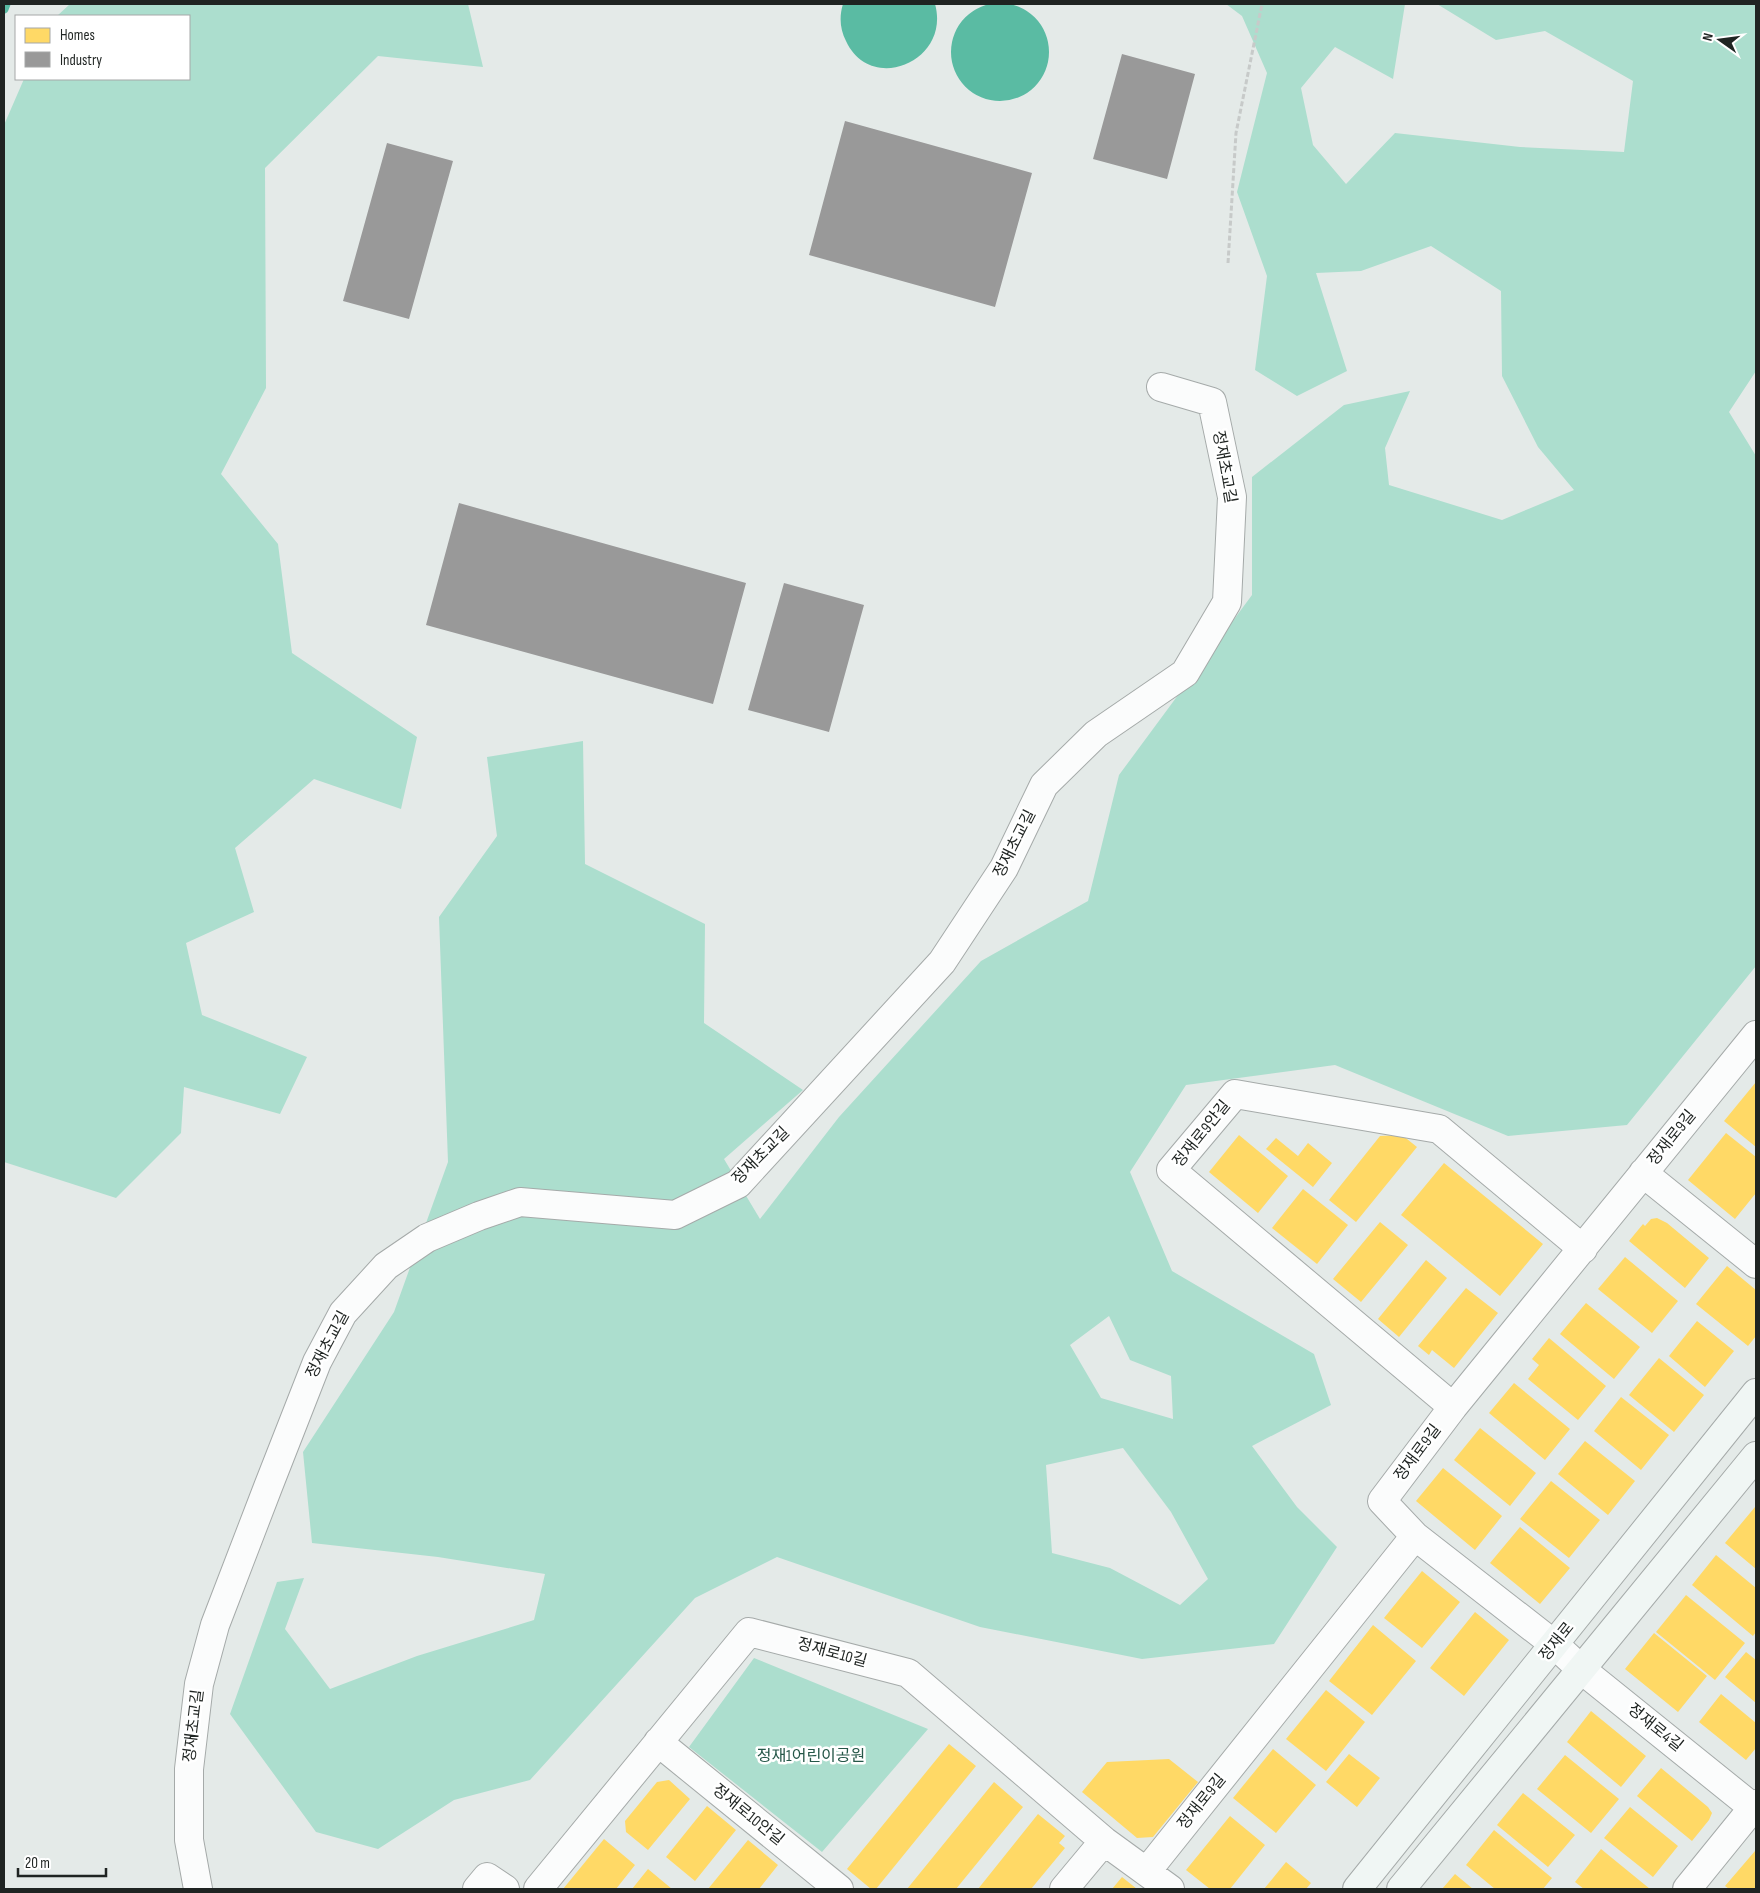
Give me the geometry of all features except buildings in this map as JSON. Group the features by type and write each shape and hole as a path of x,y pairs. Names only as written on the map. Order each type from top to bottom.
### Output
{"street":[{"name":"정재초교길","path":"198,1889 189,1840 189,1769 199,1684 215,1625 268,1487 317,1362 343,1313 386,1266 427,1238 479,1216 520,1202 675,1215 738,1184 942,962 1004,868 1044,785 1096,734 1185,673 1227,602 1232,497 1212,402 1161,387"},
{"name":"정재로9길","path":"1147,1871 1415,1536 1382,1501 1453,1407 1756,1035"},
{"name":"정재로9안길","path":"1453,1407 1171,1170 1235,1094 1439,1129 1583,1249"},
{"path":"1643,1173 1756,1264"},
{"name":"정재로","path":"1357,1889 1756,1393"},
{"path":"1401,1889 1756,1456"},
{"name":"정재로4길","path":"1415,1536 1555,1645 1582,1670 1755,1807"},
{"name":"정재로10길","path":"538,1889 749,1632 908,1673 1104,1841 1170,1889"},
{"name":"정재로10안길","path":"658,1742 839,1889"},
{"path":"1687,1889 1755,1807"},
{"path":"1064,1889 1104,1841"},
{"path":"477,1889 487,1877 505,1889"}],"path":[{"path":"1228,263 1236,133 1262,4"}],"green space":[{"path":"70,4 468,4 483,67 378,56 265,168 266,388 221,474 278,544 292,653 417,737 401,809 314,779 235,848 254,912 186,943 202,1015 307,1057 280,1114 184,1087 181,1133 116,1198 4,1162 4,125 24,80 190,80 190,15 58,15"},
{"path":"1226,4 1405,4 1393,79 1335,47 1301,88 1313,145 1346,184 1395,133 1520,147 1624,152 1633,81 1545,31 1496,40 1437,4 1756,4 1756,371 1729,412 1756,456 1756,966 1627,1125 1508,1136 1335,1065 1186,1085 1130,1172 1172,1271 1314,1354 1331,1405 1252,1446 1297,1507 1337,1547 1274,1644 1142,1659 980,1627 777,1557 695,1598 530,1780 454,1800 378,1849 316,1832 230,1714 277,1582 304,1578 285,1629 330,1689 417,1656 534,1620 545,1574 438,1557 312,1543 303,1452 394,1312 448,1162 439,917 497,836 487,757 583,741 585,864 705,924 704,1023 803,1090 724,1159 760,1219 839,1117 981,961 1088,901 1119,775 1252,595 1252,477 1344,405 1410,391 1385,448 1389,485 1502,520 1574,490 1538,447 1502,376 1501,291 1431,246 1361,271 1316,273 1347,371 1297,396 1255,370 1267,276 1237,192 1267,73 1242,16","holes":["1109,1316 1130,1360 1171,1376 1173,1419 1101,1398 1070,1345","1123,1448 1171,1512 1208,1579 1180,1605 1110,1568 1052,1553 1046,1465"]},
{"name":"정재1어린이공원","path":"754,1658 928,1729 822,1852 689,1747"}],"shaded area":[{"path":"1000,3 1019,7 1034,18 1045,33 1049,52 1045,71 1034,86 1019,97 1000,101 981,97 966,86 955,71 951,52 955,33 966,18 981,7"},
{"path":"843,4 935,4 937,24 931,41 920,55 906,64 889,68 873,66 858,57 846,41 841,23"}],"waterway":[{"path":"4,9 6,4"}]}
